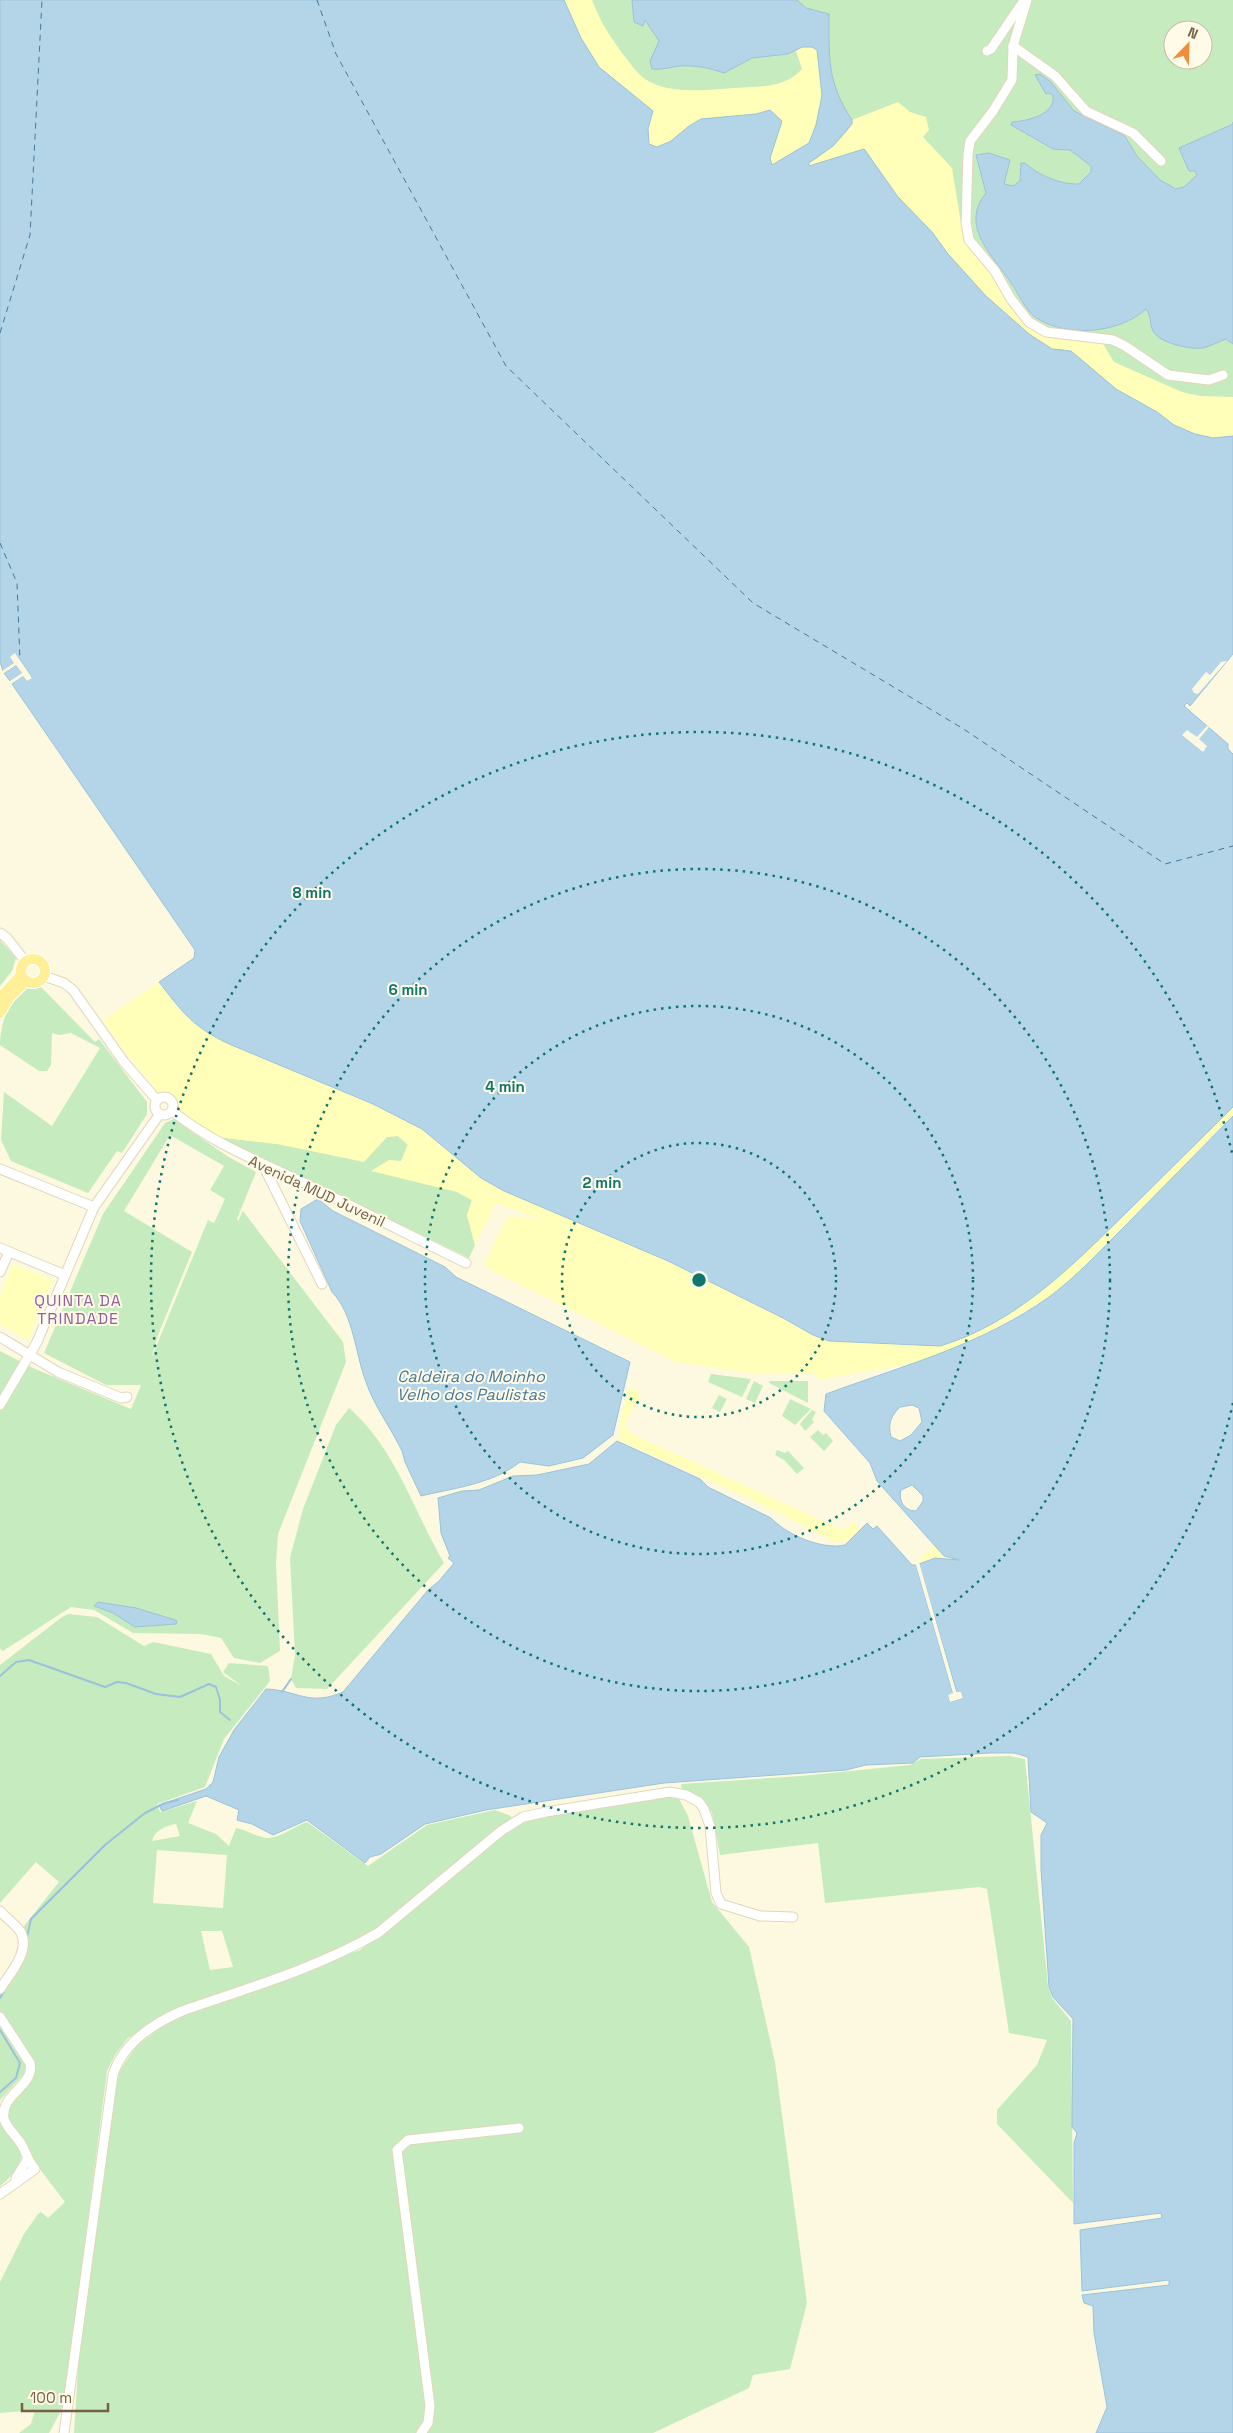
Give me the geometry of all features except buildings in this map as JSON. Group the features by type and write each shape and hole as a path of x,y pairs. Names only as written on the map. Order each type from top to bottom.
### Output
{"main road":[{"path":"34,959 42,963 44,976 37,983 24,978 21,970 25,961 34,959"},
{"path":"0,998 24,978"},
{"path":"0,1013 24,978"}],"street":[{"path":"1026,0 1013,46 1012,80 994,111 970,141 966,222 969,240 995,272 1011,299 1029,322 1046,332 1114,340 1168,375 1209,380 1224,375"},
{"path":"987,51 991,49 1026,0"},
{"path":"1013,46 1055,76 1086,111 1134,132 1161,161"},
{"path":"0,933 25,961"},
{"path":"44,976 64,983 72,990 124,1062 157,1100"},
{"path":"162,1097 170,1100 173,1105 172,1111 165,1116 159,1115 154,1108 157,1100 162,1097"},
{"name":"Avenida MUD Juvenil","path":"172,1111 215,1142 261,1169 301,1181 466,1263"},
{"path":"0,1405 30,1356 94,1207 159,1115"},
{"path":"0,1169 94,1207"},
{"path":"261,1169 322,1284"},
{"path":"0,1272 4,1250 65,1275"},
{"path":"0,1337 30,1356 87,1385 121,1398 127,1397"},
{"path":"63,2431 113,2075 116,2063 129,2046 162,2020 183,2011 294,1974 356,1946 378,1933 501,1831 523,1817 608,1802 670,1792 686,1795 699,1802 704,1809 710,1826 716,1893 721,1904 760,1916 793,1917"},
{"path":"0,1911 21,1932 22,1948 18,1962 0,1989"},
{"path":"0,2017 30,2063 31,2070 29,2076 10,2094 2,2106 2,2117 21,2143 27,2160 35,2169 0,2194"},
{"path":"421,2433 428,2423 430,2406 397,2150 408,2140 519,2128"}],"shaded area":[{"path":"533,0 1233,0 1233,410 1213,438 1233,436 1213,487"},
{"path":"0,940 16,958 12,971 0,986"},
{"path":"41,987 95,1042 99,1039 147,1102 147,1114 122,1153 117,1151 88,1193 11,1161 1,1140 4,1092 52,1126 100,1048 71,1033 59,1035 52,1033 51,1065 47,1071 39,1071 0,1045 3,1022 9,1006 19,993 25,989"},
{"path":"174,1119 227,1156 256,1172 237,1219 238,1221 243,1211 343,1342 346,1362 278,1534 276,1563 280,1651 260,1663 234,1658 221,1638 201,1634 133,1633 94,1610 71,1607 3,1651 0,1649 0,1351 33,1368 131,1409 141,1385 106,1385 44,1353 103,1214 165,1123","holes":["170,1135 224,1166 210,1190 225,1199 214,1223 208,1220 151,1359 158,1335 192,1252 124,1211"]},
{"path":"398,1136 408,1144 401,1162 472,1200 467,1215 475,1245 469,1258 217,1137 277,1144"},
{"path":"711,1374 751,1379 742,1397 708,1382"},
{"path":"754,1381 763,1386 755,1403 746,1399"},
{"path":"770,1381 808,1381 808,1403 769,1383"},
{"path":"719,1395 727,1399 720,1412 712,1408"},
{"path":"790,1399 811,1409 795,1425 782,1416"},
{"path":"349,1408 365,1424 392,1461 444,1563 327,1689 296,1688 291,1679 295,1655 290,1558 303,1509 336,1425"},
{"path":"812,1410 816,1412 812,1420 814,1422 805,1431 800,1424"},
{"path":"818,1430 823,1435 826,1433 833,1441 824,1451 810,1437"},
{"path":"777,1450 785,1453 788,1451 804,1468 797,1474 784,1460 775,1455"},
{"path":"68,1614 97,1617 144,1646 153,1642 211,1654 224,1676 242,1686 223,1672 229,1663 268,1666 270,1681 224,1739 205,1787 157,1804 160,1812 197,1801 188,1823 216,1834 229,1846 236,1828 271,1838 307,1822 368,1866 427,1825 495,1810 511,1816 512,1821 376,1930 343,1949 241,1988 186,2005 128,2038 115,2055 107,2071 67,2383 61,2411 49,2433 19,2433 31,2424 35,2410 0,2413 0,2282 24,2234 38,2214 41,2212 48,2218 65,2202 26,2151 23,2139 7,2122 4,2113 35,2072 35,2062 0,2013 0,1995 21,1966 24,1926 59,1882 36,1862 0,1903 0,1665","holes":["176,1824 180,1836 152,1841 155,1834 161,1829","157,1850 227,1855 223,1908 153,1903","201,1931 222,1931 233,1967 210,1970"]},
{"path":"1009,1756 1025,1759 1048,1986 1052,1998 1071,2021 1073,2203 997,2124 997,2110 1037,2065 1047,2040 1009,2033 987,1889 979,1887 825,1903 818,1843 720,1855 712,1813 705,1801 682,1790 681,1784 801,1776 910,1765 921,1759"},
{"path":"664,1796 678,1797 688,1816 712,1902 749,1947 775,2062 807,2303 790,2369 753,2375 749,2388 653,2433 74,2433 79,2353 102,2189 109,2119 120,2070 137,2045 177,2016 360,1950 513,1827 539,1817"},
{"path":"0,2022 28,2070 0,2100"},
{"path":"0,2124 19,2145 21,2156 20,2162 13,2174 0,2186"}],"sand":[{"path":"564,0 592,0 609,34 637,72 648,81 671,89 710,90 779,83 787,80 802,69 796,51 806,47 814,48 817,50 822,95 816,125 809,143 772,165 770,158 782,122 770,110 756,114 701,119 671,141 657,148 649,144 648,129 653,111 599,67 581,38"},
{"path":"898,102 910,112 926,117 929,130 923,137 952,168 964,241 995,271 1011,299 1046,332 1102,342 1114,362 1182,392 1200,396 1233,397 1233,436 1213,438 1195,434 1174,425 1157,412 1116,389 1079,357 1062,349 1052,349 1029,334 986,296 948,254 932,232 898,197 865,149 808,167 809,163 828,150 847,132 852,120"},
{"path":"159,982 186,1018 229,1044 373,1104 422,1129 481,1178 504,1191 668,1261 783,1318 813,1335 829,1341 940,1346 968,1336 994,1323 1043,1290 1066,1270 1233,1107 1233,1116 1081,1270 1048,1298 981,1336 938,1356 919,1362 818,1380 818,1374 756,1374 676,1362 489,1269 484,1264 507,1217 539,1219 496,1203 475,1245 467,1215 472,1200 457,1192 371,1171 389,1160 401,1161 408,1145 398,1136 387,1137 364,1162 277,1144 217,1137 182,1112 171,1096 157,1093 152,1089 154,1086 124,1051 103,1020"},
{"path":"13,1264 53,1280 28,1341 0,1324 0,1296"},
{"path":"631,1386 637,1391 639,1399 629,1414 626,1427 634,1435 843,1530 853,1521 860,1529 845,1542 835,1542 744,1496 619,1440 621,1415"},
{"path":"936,1545 944,1556 960,1560 928,1560 919,1564 918,1560"}],"water":[{"path":"0,0 564,0 581,38 599,67 653,111 648,129 649,144 657,147 671,141 701,119 756,114 770,110 782,121 770,158 772,165 809,143 816,125 822,95 817,50 812,47 802,47 788,54 752,58 724,73 708,68 691,66 652,69 650,61 659,41 645,20 643,26 634,22 632,0 797,0 806,8 829,14 831,70 838,94 852,120 852,124 833,146 809,163 809,166 864,149 898,197 932,232 948,254 986,296 1029,334 1052,349 1071,351 1116,389 1157,412 1174,425 1195,434 1213,438 1233,436 1233,654 1190,706 1187,703 1184,706 1228,744 1228,749 1233,754 1233,1107 1088,1250 1043,1290 994,1323 968,1336 940,1346 829,1341 813,1335 783,1318 668,1261 504,1191 481,1178 422,1129 373,1104 217,1038 197,1025 175,1002 159,982 194,958 195,950 12,684 23,676 27,681 32,677 16,654 11,657 14,663 3,671 0,662"},
{"path":"1040,74 1050,81 1074,111 1124,135 1137,156 1160,180 1176,189 1184,187 1197,175 1195,171 1189,171 1179,148 1233,124 1233,344 1226,339 1203,348 1198,348 1183,347 1168,342 1153,331 1146,309 1121,324 1092,330 1061,328 1047,324 1028,310 988,251 977,229 976,217 979,205 986,193 976,155 989,153 1010,160 1004,184 1013,186 1020,181 1021,163 1025,163 1050,178 1072,184 1079,184 1091,172 1091,166 1070,150 1053,149 1011,125 1012,122 1039,116 1050,108 1053,102 1053,95 1046,94 1035,75"},
{"path":"16,665 22,673 10,681 4,673"},
{"path":"1233,1116 1233,2433 1096,2433 1107,2407 1094,2333 1093,2306 1084,2303 1082,2295 1169,2285 1169,2280 1082,2291 1080,2230 1162,2218 1161,2213 1074,2224 1074,2143 1077,2133 1072,2127 1073,2019 1053,1997 1049,1987 1041,1869 1041,1835 1047,1823 1031,1812 1028,1757 1014,1753 990,1753 920,1757 913,1763 866,1765 846,1770 664,1783 486,1810 425,1824 381,1854 370,1857 365,1863 307,1820 273,1835 252,1824 237,1820 239,1810 206,1796 162,1811 159,1805 206,1789 213,1782 219,1757 234,1730 266,1689 312,1698 321,1698 343,1692 428,1590 439,1581 454,1563 448,1558 450,1556 441,1533 438,1498 462,1491 479,1490 513,1476 537,1475 589,1464 617,1441 700,1479 708,1487 771,1518 786,1530 805,1540 826,1545 845,1545 867,1523 873,1529 877,1526 912,1565 916,1565 953,1694 948,1695 950,1702 963,1698 961,1692 957,1693 919,1564 935,1558 959,1560 944,1556 877,1481 870,1463 824,1411 826,1394 912,1364 969,1341 1023,1314 1049,1297 1088,1264","holes":["912,1405 919,1408 922,1422 911,1435 900,1441 891,1437 890,1424 894,1414 900,1407","912,1485 923,1496 923,1501 916,1511 912,1511 903,1505 900,1494 901,1490"]},
{"name":"Caldeira do Moinho Velho dos Paulistas","path":"318,1199 333,1211 445,1267 456,1277 630,1362 613,1435 583,1458 549,1466 520,1462 486,1480 460,1488 421,1496 405,1462 402,1451 369,1391 350,1323 339,1301 332,1292 300,1221 301,1209"},
{"path":"98,1602 136,1608 177,1621 176,1624 135,1627 113,1613 94,1606"}],"pier":[{"path":"15,653 32,678 27,681 23,676 11,684 10,681 22,673 16,665 4,673 2,671 14,663 10,657"},
{"path":"1227,661 1198,694 1194,693 1192,689 1206,672 1210,675 1221,662"},
{"path":"1207,726 1209,727 1199,739 1207,746 1203,752 1182,735 1187,730 1197,737"},
{"path":"919,1562 956,1692 961,1692 963,1698 950,1702 948,1695 953,1693 916,1565"}],"waterway":[{"path":"0,1676 16,1662 29,1660 105,1687 117,1682 126,1683 156,1694 180,1697 209,1684 216,1687 220,1700 220,1712 230,1720"},
{"path":"282,1692 291,1679"},
{"path":"27,1937 31,1919 105,1845 145,1813 165,1803 178,1800"},
{"path":"0,1998 4,1991"},
{"path":"0,2030 20,2063 16,2078 0,2092"}],"ferry route":[{"path":"0,333 30,235 42,0"},
{"path":"317,0 336,54 506,366 753,603 962,728 1165,864 1233,846"},
{"path":"0,543 17,583 20,660"}],"district":[{"name":"QUINTA DA TRINDADE","path":"78,1309"}]}
